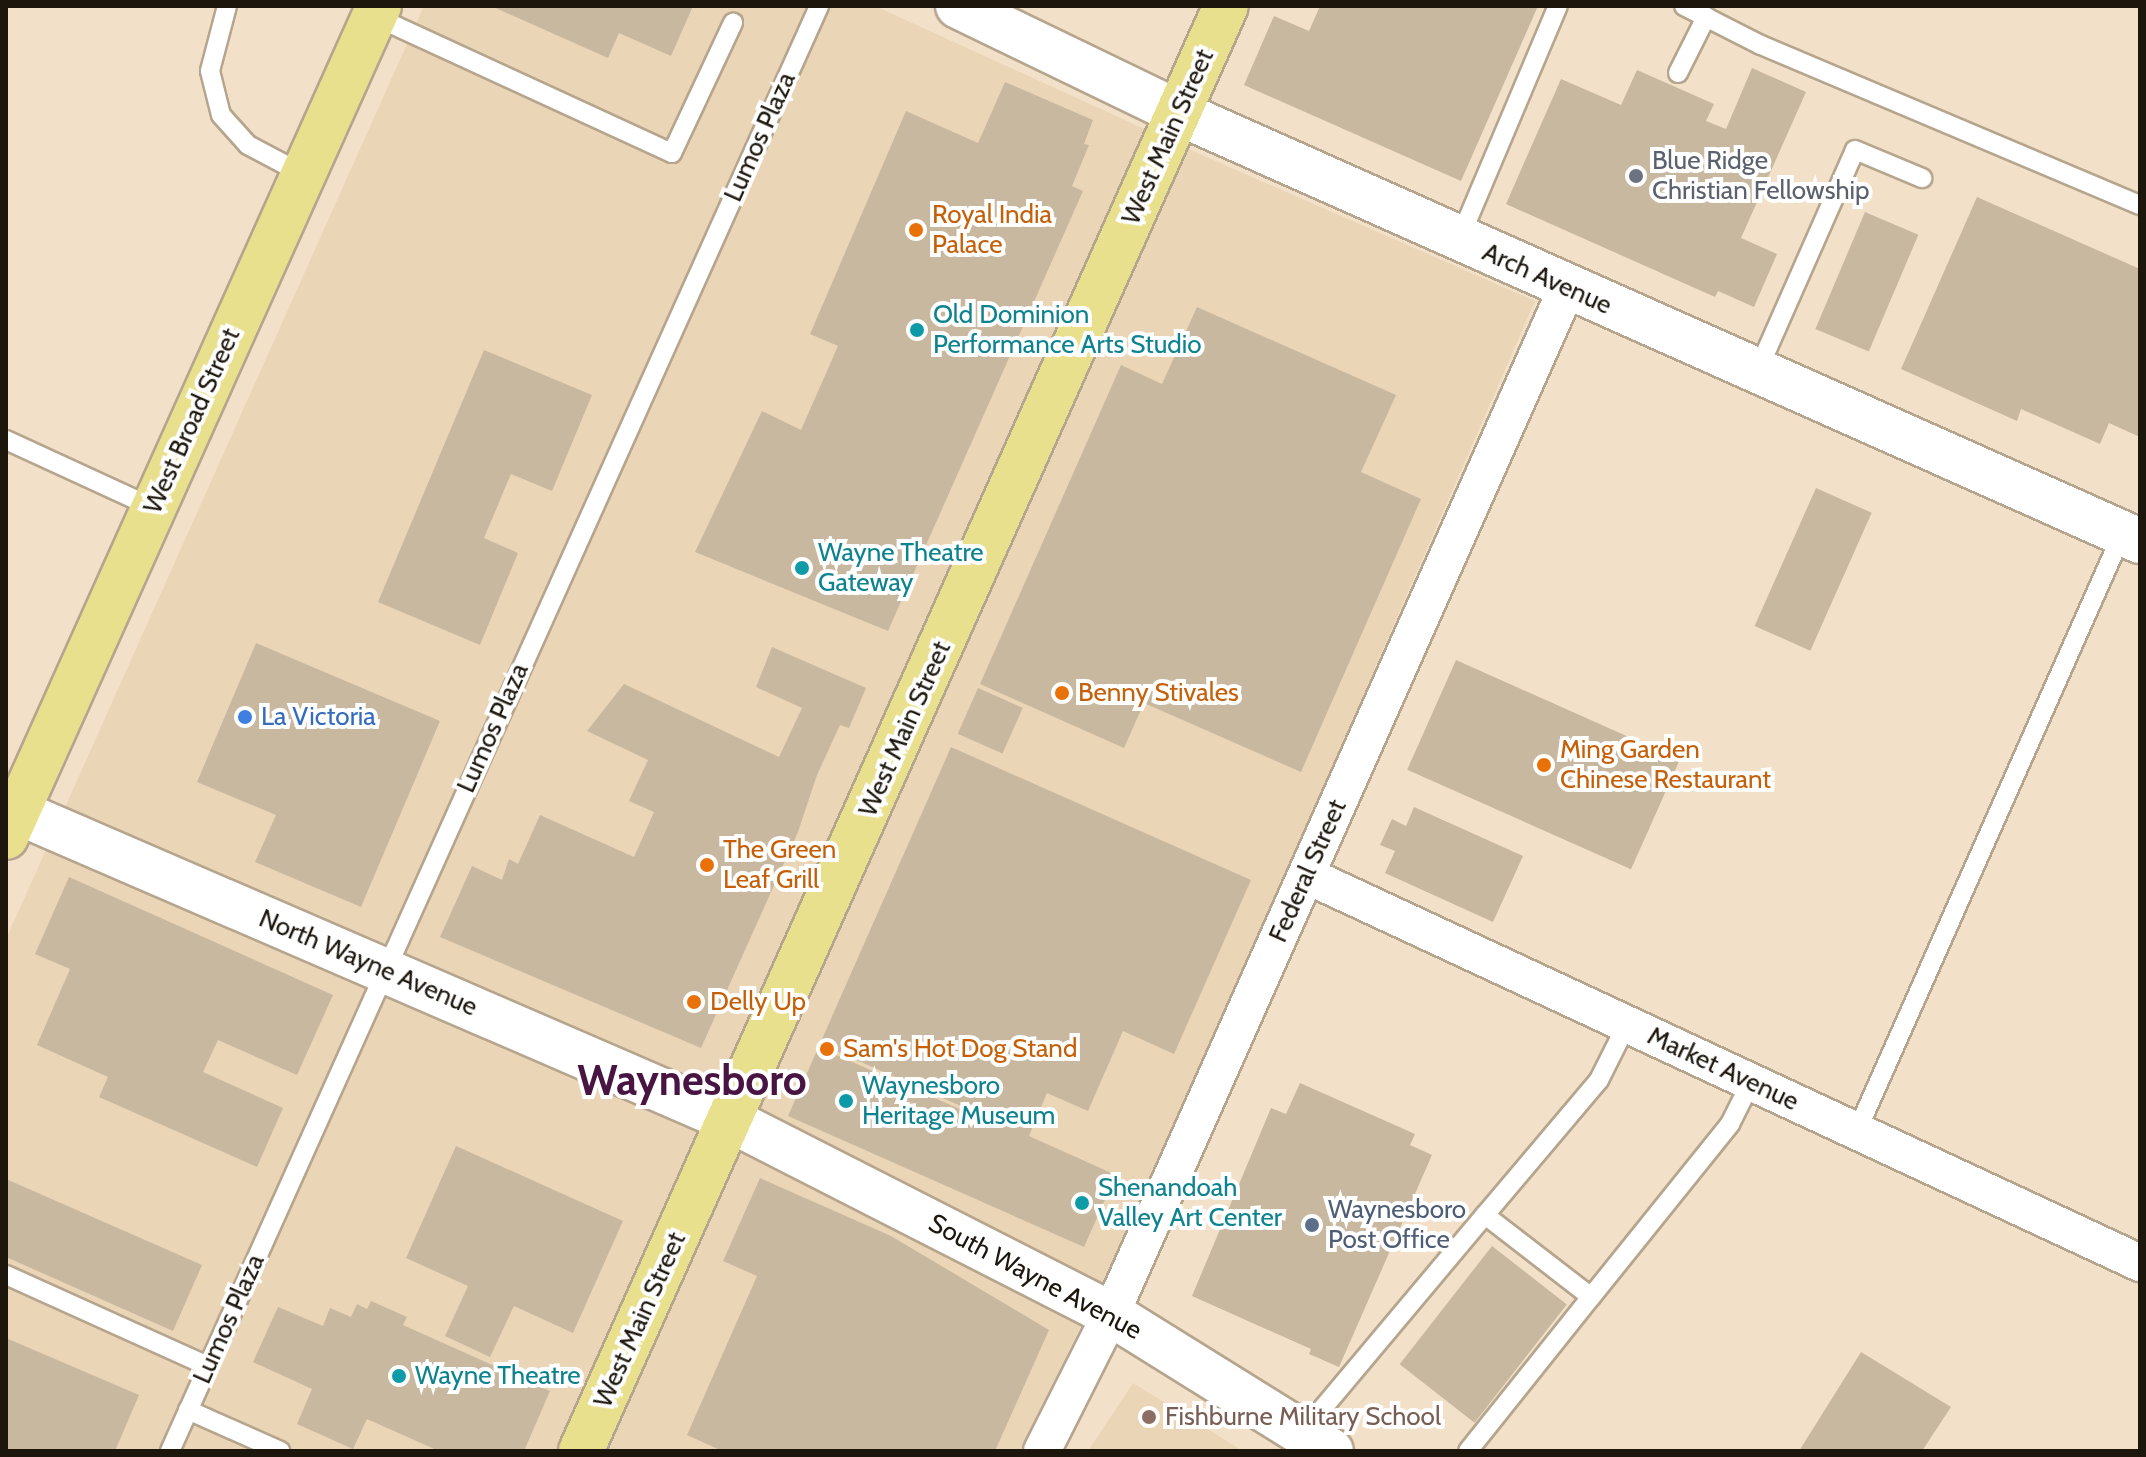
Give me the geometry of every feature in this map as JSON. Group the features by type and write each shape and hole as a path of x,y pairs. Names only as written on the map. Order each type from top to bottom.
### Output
{"main road":[{"name":"Arch Avenue","path":"958,6 1179,113 1459,240 2131,537"},
{"name":"West Main Street","path":"581,1451 1226,6"},
{"name":"West Broad Street","path":"10,818 154,508 303,174 369,9"},
{"name":"North Wayne Avenue","path":"10,818 384,970 730,1120"},
{"name":"South Wayne Avenue","path":"730,1120 1111,1314 1316,1442"}],"street":[{"name":"Federal Street","path":"1042,1451 1111,1314 1567,288"},
{"name":"Market Avenue","path":"1306,875 2140,1263"}],"lane":[{"path":"227,6 210,71 221,115 248,145 303,174"},
{"name":"Lumos Plaza","path":"170,1451 819,6"},
{"path":"1459,240 1558,6"},
{"path":"1684,6 1761,45 2140,205"},
{"path":"369,9 672,153 733,23"},
{"path":"1678,73 1706,17"},
{"path":"1758,370 1855,150 1922,178"},
{"path":"6,440 154,508"},
{"path":"1857,1131 2131,537"},
{"path":"1316,1442 1485,1215 1599,1080 1627,1024"},
{"path":"1468,1451 1730,1124 1751,1082"},
{"path":"1485,1215 1591,1297"},
{"path":"6,1275 208,1366"},
{"path":"188,1410 280,1451"}],"shaded area":[{"path":"424,6 875,6 1195,152 1535,301 1138,1211 1019,1451 6,1451 6,939"},
{"name":"Fishburne Military School","path":"1133,1383 1243,1451 1088,1451"}],"building":[{"path":"491,6 693,6 671,56 619,33 608,58"},
{"path":"1320,6 1538,6 1461,181 1244,85 1274,16 1309,31"},
{"path":"1752,68 1806,92 1741,238 1777,254 1754,307 1718,291 1715,297 1506,204 1561,79 1621,105 1637,70 1714,104 1706,121 1726,129"},
{"path":"1005,82 1093,120 1084,144 1089,145 1072,186 1083,191 888,631 695,552 762,411 801,430 838,346 810,334 906,111 978,143"},
{"path":"1977,197 2140,269 2140,437 2109,423 2100,444 2021,409 2017,421 1901,369"},
{"path":"1865,212 1918,235 1869,352 1815,329"},
{"path":"1197,307 1396,395 1361,472 1421,499 1301,772 1144,703 1124,748 980,684 1121,365 1162,384"},
{"path":"484,350 592,395 552,491 511,474 484,538 518,553 480,645 378,602"},
{"path":"1816,488 1872,513 1810,651 1755,626"},
{"path":"256,643 440,721 361,907 255,862 276,815 197,782"},
{"path":"772,647 866,688 849,728 840,725 817,775 798,832 701,1048 440,937 472,866 502,880 509,859 518,864 540,815 634,857 654,812 629,801 648,760 587,731 624,684 779,757 802,708 756,687"},
{"name":"Ming Garden Chinese Restaurant","path":"1456,660 1680,760 1631,869 1407,770"},
{"path":"978,688 1023,708 1002,754 958,734"},
{"path":"951,747 1251,880 1174,1054 1123,1031 1088,1111 1047,1093 1029,1136 1116,1175 1084,1247 788,1116","holes":["836,1051 963,1107 962,1110 834,1054"]},
{"path":"1414,807 1523,856 1493,922 1385,873 1395,851 1380,845 1392,819 1406,826"},
{"path":"69,877 333,995 297,1075 218,1040 203,1072 283,1108 257,1167 99,1097 108,1077 37,1045 70,969 35,954"},
{"name":"Waynesboro Post Office","path":"1300,1083 1415,1134 1410,1145 1432,1155 1339,1367 1309,1354 1311,1349 1192,1296 1271,1108 1286,1114"},
{"path":"456,1146 623,1221 573,1333 514,1306 490,1357 445,1336 468,1286 406,1258"},
{"path":"760,1178 891,1236 1049,1330 995,1451 722,1451 687,1435 757,1276 723,1261"},
{"path":"6,1179 202,1265 173,1331 6,1257"},
{"path":"1492,1246 1567,1304 1475,1423 1400,1364"},
{"name":"Wayne Theatre","path":"371,1301 407,1317 403,1325 550,1391 524,1451 439,1451 367,1419 353,1449 297,1424 312,1389 253,1362 278,1307 323,1326 330,1308 351,1317 357,1304 367,1309"},
{"path":"6,1338 139,1395 115,1451 6,1451"},
{"path":"1861,1352 1951,1407 1922,1451 1799,1451"}],"place":[{"name":"Blue Ridge Christian Fellowship","path":"1636,176"},
{"name":"Royal India Palace","path":"916,230"},
{"name":"Old Dominion Performance Arts Studio","path":"917,330"},
{"name":"Wayne Theatre Gateway","path":"802,568"},
{"name":"Benny Stivales","path":"1062,693"},
{"name":"La Victoria","path":"245,717"},
{"name":"Ming Garden Chinese Restaurant","path":"1544,765"},
{"name":"The Green Leaf Grill","path":"707,865"},
{"name":"Delly Up","path":"694,1002"},
{"name":"Sam's Hot Dog Stand","path":"827,1049"},
{"name":"Waynesboro Heritage Museum","path":"846,1101"},
{"name":"Shenandoah Valley Art Center","path":"1082,1203"},
{"name":"Waynesboro Post Office","path":"1312,1225"},
{"name":"Wayne Theatre","path":"399,1376"},
{"name":"Fishburne Military School","path":"1149,1417"}],"district":[{"name":"Waynesboro","path":"692,1080"}]}
